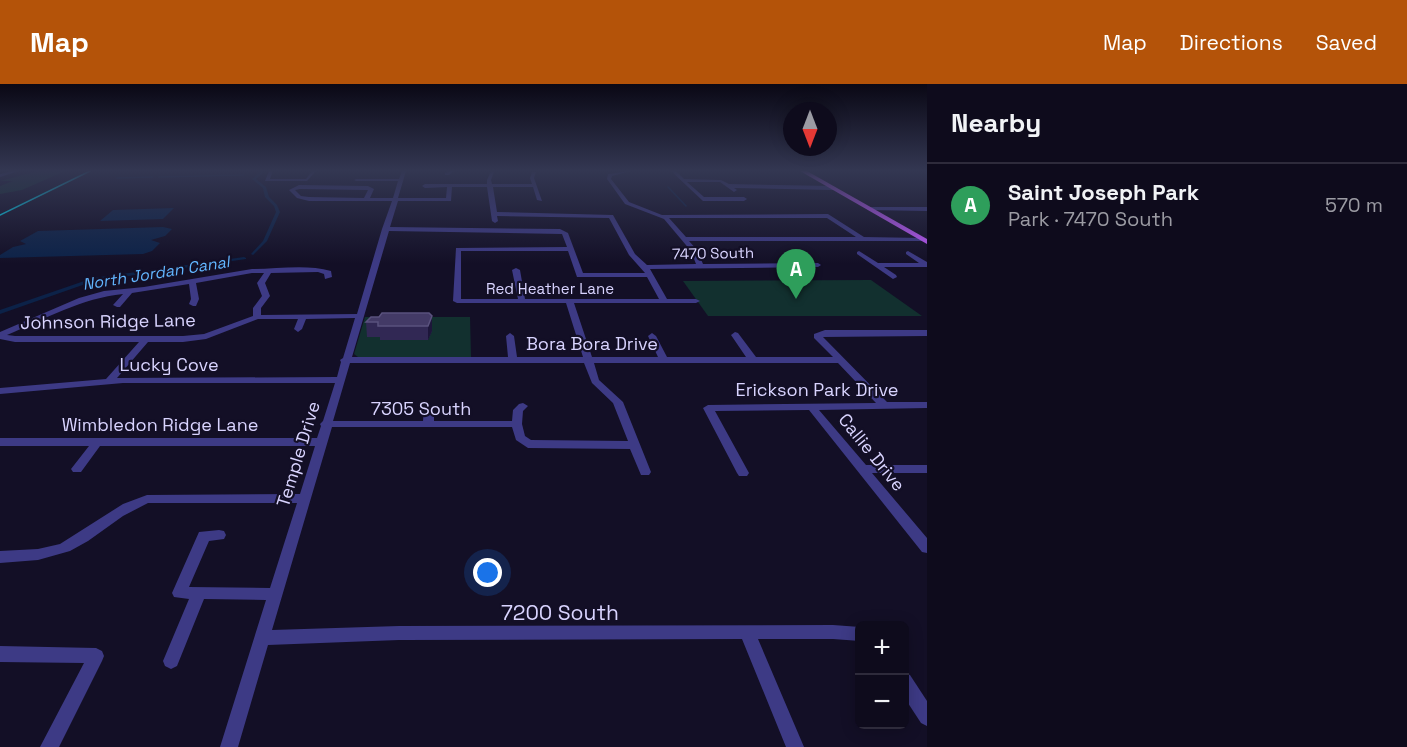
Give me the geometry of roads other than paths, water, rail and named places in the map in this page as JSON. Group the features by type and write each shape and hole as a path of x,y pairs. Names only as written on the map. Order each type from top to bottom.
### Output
{"main road":[{"path":"858,202 925,241"}],"street":[{"name":"Temple Drive","path":"229,747 393,202"},
{"path":"492,202 496,230"},
{"path":"626,202 664,216 828,216 863,239"},
{"path":"695,208 703,216"},
{"path":"870,209 927,209"},
{"path":"494,214 608,215 619,228 620,236 646,271 664,301"},
{"path":"664,216 696,254 701,267"},
{"path":"385,229 563,231 572,249"},
{"path":"685,239 925,241"},
{"name":"Red Heather Lane","path":"572,249 458,249 457,301 696,301"},
{"name":"7470 South","path":"572,249 580,275 701,267 818,265"},
{"path":"859,253 893,277"},
{"path":"908,253 927,265"},
{"path":"875,265 927,265"},
{"path":"257,317 257,308 266,296 261,283 269,270"},
{"path":"0,335 89,298 246,271 319,270 328,273 328,277"},
{"path":"516,270 522,301"},
{"path":"192,282 195,299 193,304"},
{"path":"117,304 129,291"},
{"path":"569,301 598,385 618,402 645,472"},
{"path":"298,328 303,316"},
{"name":"Johnson Ridge Lane","path":"0,335 15,339 196,338 257,317 358,316"},
{"path":"885,406 819,339 819,334 927,333"},
{"path":"735,334 753,360"},
{"path":"510,336 513,360"},
{"path":"652,336 664,360"},
{"path":"110,381 146,339"},
{"name":"Bora Bora Drive","path":"345,360 839,360"},
{"name":"Lucky Cove","path":"0,391 110,381 339,380"},
{"name":"Erickson Park Drive","path":"743,473 708,408 927,405"},
{"path":"524,406 518,410 516,424 522,440 540,445 635,445"},
{"name":"Callie Drive","path":"811,406 927,548"},
{"path":"428,424 429,408"},
{"name":"7305 South","path":"325,424 516,424"},
{"path":"77,469 98,441"},
{"name":"Wimbledon Ridge Lane","path":"0,442 320,442"},
{"path":"862,469 927,469"},
{"path":"0,557 33,555 62,549 131,505 147,499 304,498"},
{"path":"219,535 204,537 178,593 275,594"},
{"path":"171,661 199,594"},
{"path":"747,632 795,747"},
{"name":"7200 South","path":"262,638 410,633 855,634"},
{"path":"0,654 96,656 49,747"},
{"path":"909,689 927,717"}],"water":[{"path":"174,208 163,219 100,221 113,210"},
{"path":"163,227 172,229 165,236 151,240 160,243 152,251 143,254 0,258 0,255 13,247 26,244 20,241 38,231"}],"waterway":[{"name":"North Jordan Canal","path":"253,254 265,241 278,212 272,202"},
{"path":"682,202 686,206"},
{"name":"North Jordan Canal","path":"0,312 93,280 244,258"}],"tram line":[{"path":"0,215 27,202"}],"place":[{"name":"Saint Joseph Park","path":"796,299"}]}
